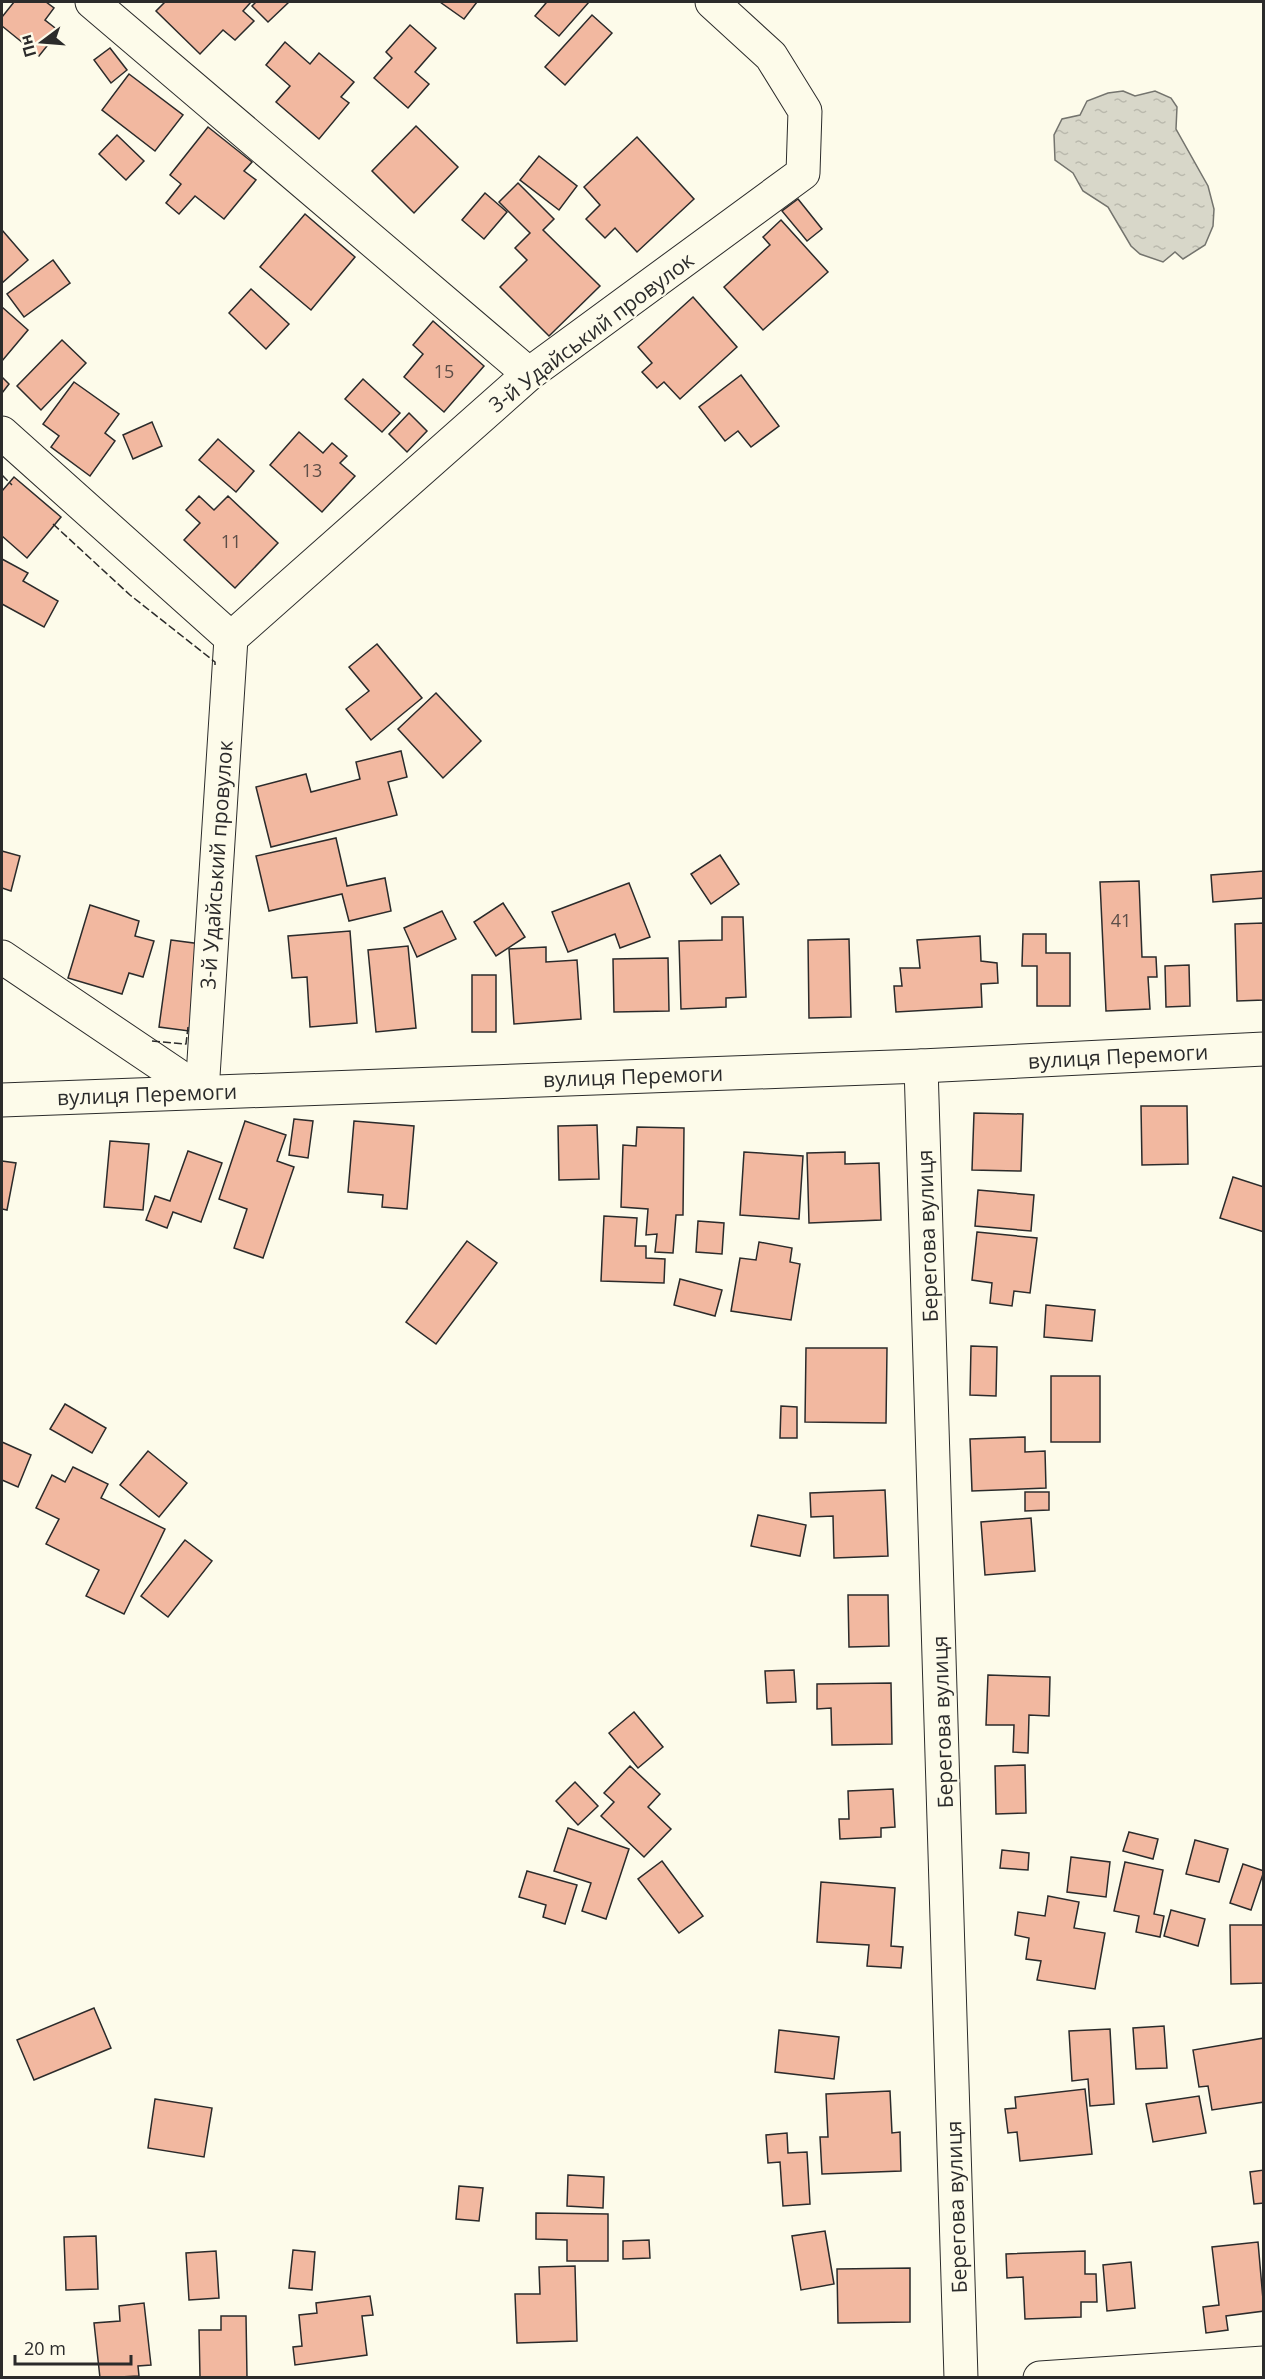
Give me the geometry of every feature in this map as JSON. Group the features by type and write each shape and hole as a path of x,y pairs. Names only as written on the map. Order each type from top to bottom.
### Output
{"street":[{"path":"93,2 529,374"},
{"name":"3-й Удайський провулок","path":"202,1092 231,638 529,374 803,173 805,111 771,56 712,2"},
{"path":"2,433 231,638"},
{"path":"2,957 202,1092"},
{"name":"вулиця Перемоги","path":"2,1101 921,1066 1263,1049"},
{"name":"Берегова вулиця","path":"921,1066 961,2378"},
{"path":"1040,2378 1263,2363"}],"water":[{"path":"1123,91 1135,96 1155,91 1171,98 1177,107 1176,129 1208,186 1214,209 1213,226 1205,245 1183,259 1175,252 1163,262 1140,254 1131,246 1108,207 1083,191 1073,173 1055,160 1054,135 1062,119 1080,115 1087,101 1108,93"}],"building":[{"path":"14,2 46,2 54,8 45,20 59,31 39,56 2,26 2,17"},
{"path":"165,2 251,2 243,11 254,21 235,40 223,30 200,54 156,11"},
{"path":"256,2 289,2 268,22 252,6"},
{"path":"440,2 477,2 464,19"},
{"path":"544,2 589,2 559,36 535,16 546,3"},
{"path":"592,15 612,33 565,85 545,67"},
{"path":"410,25 436,48 415,72 429,84 408,108 374,78 392,58 386,52"},
{"path":"285,42 310,64 319,53 354,82 341,97 349,103 319,139 276,102 290,86 266,65"},
{"path":"110,48 127,70 111,83 94,60"},
{"path":"129,74 183,115 155,151 102,110"},
{"path":"416,126 458,167 414,213 372,171"},
{"path":"208,127 252,162 244,171 256,180 224,219 195,196 179,214 166,203 181,184 170,175"},
{"path":"117,135 144,161 126,180 99,154"},
{"path":"637,137 694,199 637,252 615,228 605,238 586,219 600,205 584,187"},
{"path":"539,156 577,186 559,210 520,180"},
{"path":"518,183 554,219 543,230 600,286 549,336 500,287 527,260 515,248 530,233 499,202"},
{"path":"485,193 507,212 484,239 462,220"},
{"path":"798,199 822,229 807,241 782,211"},
{"path":"305,214 355,257 311,310 260,267"},
{"path":"781,220 828,272 763,330 724,287 770,245 763,237"},
{"path":"2,230 28,260 2,283"},
{"path":"53,260 70,283 24,317 7,294"},
{"path":"251,289 289,324 266,349 229,313"},
{"path":"693,297 737,347 680,399 664,382 657,388 642,372 652,363 638,347"},
{"path":"2,307 28,330 2,361"},
{"path":"433,321 484,366 444,412 404,377 423,354 413,345"},
{"path":"62,340 86,363 41,410 17,386"},
{"path":"741,375 779,426 751,447 738,431 725,441 699,407"},
{"path":"2,377 9,384 2,393"},
{"path":"363,379 400,413 382,432 345,399"},
{"path":"74,382 119,414 105,433 115,441 90,476 51,447 59,436 43,424"},
{"path":"409,413 427,431 407,452 389,434"},
{"path":"152,422 162,446 133,459 123,435"},
{"path":"299,432 323,453 332,443 347,456 340,463 355,476 322,512 270,465"},
{"path":"218,439 254,471 236,492 199,460"},
{"path":"14,477 61,517 27,558 2,536 2,491"},
{"path":"199,496 214,510 228,496 278,543 235,588 184,540 200,523 186,510"},
{"path":"2,559 28,573 23,581 58,601 44,627 2,604"},
{"path":"377,644 422,698 371,740 346,709 369,691 349,667"},
{"path":"436,693 481,741 443,778 398,729"},
{"path":"401,751 407,777 388,782 397,815 271,847 256,787 306,774 311,792 360,779 356,762"},
{"path":"336,838 347,886 385,878 391,911 349,921 342,894 269,911 256,856"},
{"path":"2,851 20,856 11,891 2,888"},
{"path":"720,855 739,884 711,904 691,874"},
{"path":"1264,871 1264,898 1213,902 1211,875"},
{"path":"1139,881 1142,957 1156,957 1157,977 1148,977 1150,1009 1106,1011 1100,882"},
{"path":"629,883 650,937 620,948 615,934 568,952 552,912"},
{"path":"503,903 525,937 496,956 474,922"},
{"path":"90,905 139,921 135,936 154,941 143,977 129,973 122,994 68,978"},
{"path":"442,911 456,939 417,957 404,928"},
{"path":"722,917 743,917 746,997 726,998 726,1007 681,1009 679,941 722,940"},
{"path":"1264,923 1264,1000 1237,1001 1235,924"},
{"path":"350,931 357,1023 310,1027 307,977 292,978 288,936"},
{"path":"1023,934 1046,934 1046,953 1070,953 1070,1006 1037,1006 1037,966 1022,966"},
{"path":"980,936 981,961 997,963 998,983 981,984 982,1007 896,1012 894,986 902,986 900,968 920,968 917,940"},
{"path":"849,939 851,1017 809,1018 808,940"},
{"path":"171,940 201,944 189,1031 159,1027"},
{"path":"408,946 416,1028 376,1032 368,950"},
{"path":"546,947 546,962 577,960 581,1019 514,1024 509,949"},
{"path":"668,958 669,1011 614,1012 613,959"},
{"path":"1189,965 1190,1006 1166,1007 1165,966"},
{"path":"472,975 496,975 496,1032 472,1032"},
{"path":"1141,1106 1187,1106 1188,1164 1142,1165"},
{"path":"974,1113 1023,1114 1021,1171 972,1170"},
{"path":"294,1119 313,1121 308,1158 289,1155"},
{"path":"245,1121 286,1135 277,1161 294,1167 263,1258 234,1248 247,1209 219,1199"},
{"path":"354,1121 414,1126 407,1209 382,1207 383,1195 348,1192"},
{"path":"597,1125 599,1179 559,1180 558,1126"},
{"path":"637,1127 684,1128 683,1215 676,1215 673,1253 655,1252 657,1234 646,1235 648,1209 621,1207 623,1145 636,1146"},
{"path":"110,1141 149,1144 143,1210 104,1207"},
{"path":"188,1151 222,1163 201,1222 173,1212 167,1228 146,1220 155,1196 170,1201"},
{"path":"744,1152 803,1156 799,1219 740,1215"},
{"path":"845,1152 845,1164 879,1163 881,1220 809,1223 807,1153"},
{"path":"2,1161 16,1163 7,1210 2,1209"},
{"path":"1233,1177 1264,1187 1264,1232 1220,1218"},
{"path":"978,1190 1034,1195 1031,1231 975,1226"},
{"path":"604,1216 637,1218 635,1246 646,1246 646,1258 665,1259 664,1283 601,1281"},
{"path":"698,1221 724,1223 722,1254 696,1252"},
{"path":"977,1232 1037,1238 1030,1293 1014,1291 1012,1306 990,1303 992,1283 972,1280"},
{"path":"467,1241 497,1263 436,1344 406,1322"},
{"path":"759,1242 792,1248 790,1262 800,1264 791,1320 731,1311 740,1258 756,1260"},
{"path":"680,1279 722,1290 715,1316 674,1305"},
{"path":"1046,1305 1095,1310 1092,1341 1044,1337"},
{"path":"971,1346 997,1347 996,1396 970,1395"},
{"path":"806,1348 887,1348 886,1423 805,1422"},
{"path":"1051,1376 1100,1376 1100,1442 1051,1442"},
{"path":"65,1404 106,1428 92,1453 50,1429"},
{"path":"781,1406 797,1407 797,1438 780,1438"},
{"path":"1025,1437 1025,1452 1045,1451 1046,1488 972,1491 970,1439"},
{"path":"2,1442 31,1455 18,1487 2,1480"},
{"path":"148,1451 187,1483 159,1517 120,1485"},
{"path":"73,1467 108,1484 101,1498 165,1529 124,1614 86,1596 99,1570 46,1544 59,1519 36,1508 52,1475 65,1482"},
{"path":"885,1490 888,1556 834,1558 833,1516 811,1517 810,1493"},
{"path":"1025,1492 1049,1492 1049,1510 1025,1511"},
{"path":"758,1515 806,1525 800,1556 751,1546"},
{"path":"1031,1518 1035,1571 985,1575 981,1522"},
{"path":"185,1540 212,1561 168,1617 141,1596"},
{"path":"848,1595 888,1595 889,1646 849,1647"},
{"path":"794,1670 796,1702 767,1703 765,1671"},
{"path":"988,1675 1050,1677 1049,1716 1029,1715 1028,1753 1013,1752 1014,1725 986,1725"},
{"path":"891,1683 892,1744 832,1745 831,1708 817,1709 817,1684"},
{"path":"634,1712 663,1747 638,1768 609,1733"},
{"path":"1025,1765 1026,1813 996,1814 995,1766"},
{"path":"630,1766 660,1794 648,1807 671,1829 644,1857 601,1816 614,1802 604,1793"},
{"path":"575,1782 598,1806 578,1825 556,1801"},
{"path":"893,1789 895,1827 881,1828 881,1837 840,1839 839,1819 849,1819 848,1791"},
{"path":"568,1828 629,1849 606,1919 582,1911 591,1883 554,1871"},
{"path":"1129,1832 1158,1839 1153,1859 1123,1851"},
{"path":"1195,1840 1228,1849 1219,1882 1186,1874"},
{"path":"1002,1850 1029,1853 1028,1870 1000,1868"},
{"path":"1071,1857 1110,1862 1106,1897 1067,1892"},
{"path":"662,1861 703,1916 679,1933 638,1879"},
{"path":"1125,1862 1163,1870 1154,1914 1164,1916 1160,1937 1136,1932 1139,1916 1114,1911"},
{"path":"1243,1864 1264,1871 1251,1910 1230,1903"},
{"path":"527,1871 577,1885 565,1924 543,1917 546,1905 519,1897"},
{"path":"821,1882 895,1888 891,1946 903,1947 901,1968 867,1966 869,1945 817,1942"},
{"path":"1048,1896 1079,1902 1074,1928 1105,1933 1095,1989 1037,1980 1041,1961 1026,1959 1029,1938 1015,1935 1018,1912 1045,1916"},
{"path":"1171,1910 1205,1919 1198,1946 1164,1936"},
{"path":"1230,1925 1264,1925 1264,1983 1231,1984"},
{"path":"94,2008 111,2048 34,2080 17,2040"},
{"path":"1164,2026 1167,2068 1136,2069 1133,2028"},
{"path":"1110,2029 1114,2104 1090,2106 1088,2079 1072,2081 1069,2031"},
{"path":"779,2030 839,2037 834,2079 775,2072"},
{"path":"1264,2038 1264,2102 1212,2110 1208,2086 1199,2087 1193,2050"},
{"path":"1085,2089 1092,2154 1020,2161 1017,2132 1008,2133 1005,2109 1016,2108 1015,2097"},
{"path":"890,2091 892,2133 900,2132 901,2171 822,2174 820,2137 828,2137 826,2094"},
{"path":"1199,2096 1206,2133 1153,2142 1146,2104"},
{"path":"155,2099 212,2108 204,2157 148,2148"},
{"path":"787,2133 788,2153 807,2152 810,2204 783,2206 780,2162 768,2163 766,2135"},
{"path":"1264,2170 1264,2203 1254,2204 1250,2172"},
{"path":"568,2175 604,2177 603,2208 567,2206"},
{"path":"459,2186 483,2188 479,2221 456,2219"},
{"path":"536,2213 608,2214 608,2261 567,2261 567,2240 536,2239"},
{"path":"825,2231 834,2284 801,2290 792,2236"},
{"path":"96,2236 98,2289 66,2290 64,2237"},
{"path":"649,2240 650,2258 623,2259 623,2241"},
{"path":"1258,2242 1264,2311 1226,2316 1228,2330 1206,2333 1203,2307 1219,2305 1212,2247"},
{"path":"293,2250 315,2252 312,2290 289,2288"},
{"path":"216,2251 219,2298 189,2300 186,2253"},
{"path":"1085,2251 1085,2274 1096,2274 1097,2302 1081,2302 1081,2317 1025,2319 1023,2277 1007,2278 1006,2254"},
{"path":"1131,2262 1135,2308 1107,2311 1103,2265"},
{"path":"575,2266 577,2341 517,2343 515,2294 540,2294 539,2267"},
{"path":"910,2268 910,2322 838,2323 837,2269"},
{"path":"370,2296 373,2315 362,2316 367,2355 295,2365 293,2347 302,2346 299,2315 317,2313 316,2303"},
{"path":"144,2303 151,2365 138,2366 139,2376 100,2378 94,2323 120,2321 119,2306"},
{"path":"221,2316 246,2316 247,2377 200,2377 199,2330 221,2330"}],"fence":[{"path":"2,475 12,485"},
{"path":"53,524 130,595 215,662 215,665"},
{"path":"152,1041 186,1044 188,1027"}]}
